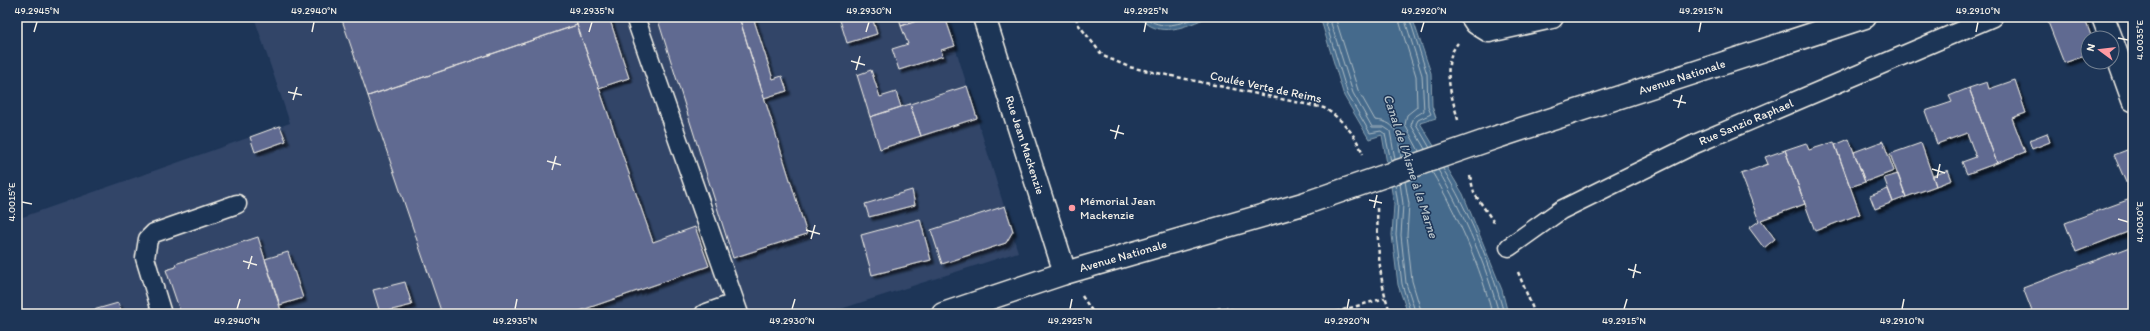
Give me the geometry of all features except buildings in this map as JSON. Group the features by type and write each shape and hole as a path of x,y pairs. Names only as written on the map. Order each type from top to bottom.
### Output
{"main road":[{"name":"Rue Jean Mackenzie","path":"984,17 1065,273"},
{"path":"1472,17 1476,23 1489,31 1552,17"},
{"name":"Avenue Nationale","path":"943,314 1065,273 1306,203 1500,136 1865,17"},
{"path":"2103,17 2108,30"},
{"path":"2120,63 2133,100"}],"lane":[{"path":"634,17 737,309 704,314"},
{"name":"Rue Sanzio Raphael","path":"1509,247 1561,210 1695,144 1994,17"},
{"path":"162,314 145,258 148,239 154,233 237,204"}],"path":[{"name":"Coulée Verte de Reims","path":"1076,17 1078,24 1103,56 1129,67 1324,108 1341,119 1360,145 1365,160"},
{"path":"1377,204 1378,243 1385,298 1391,314"},
{"path":"1329,314 1385,298"},
{"path":"1189,314 1223,308 1251,314"}],"shaded area":[{"path":"254,17 946,17 1018,252 825,314 17,314 17,219 290,123"}],"water":[{"path":"1140,17 1208,17 1182,27 1164,29 1155,28 1147,24"},
{"name":"Canal de l'Aisne à la Marne","path":"1320,17 1412,17 1431,73 1432,106 1436,118 1420,123 1463,194 1502,290 1508,314 1408,314 1398,285 1392,235 1394,204 1382,135 1369,139 1344,96"}],"place":[{"name":"Mémorial Jean Mackenzie","path":"1072,208"}]}
